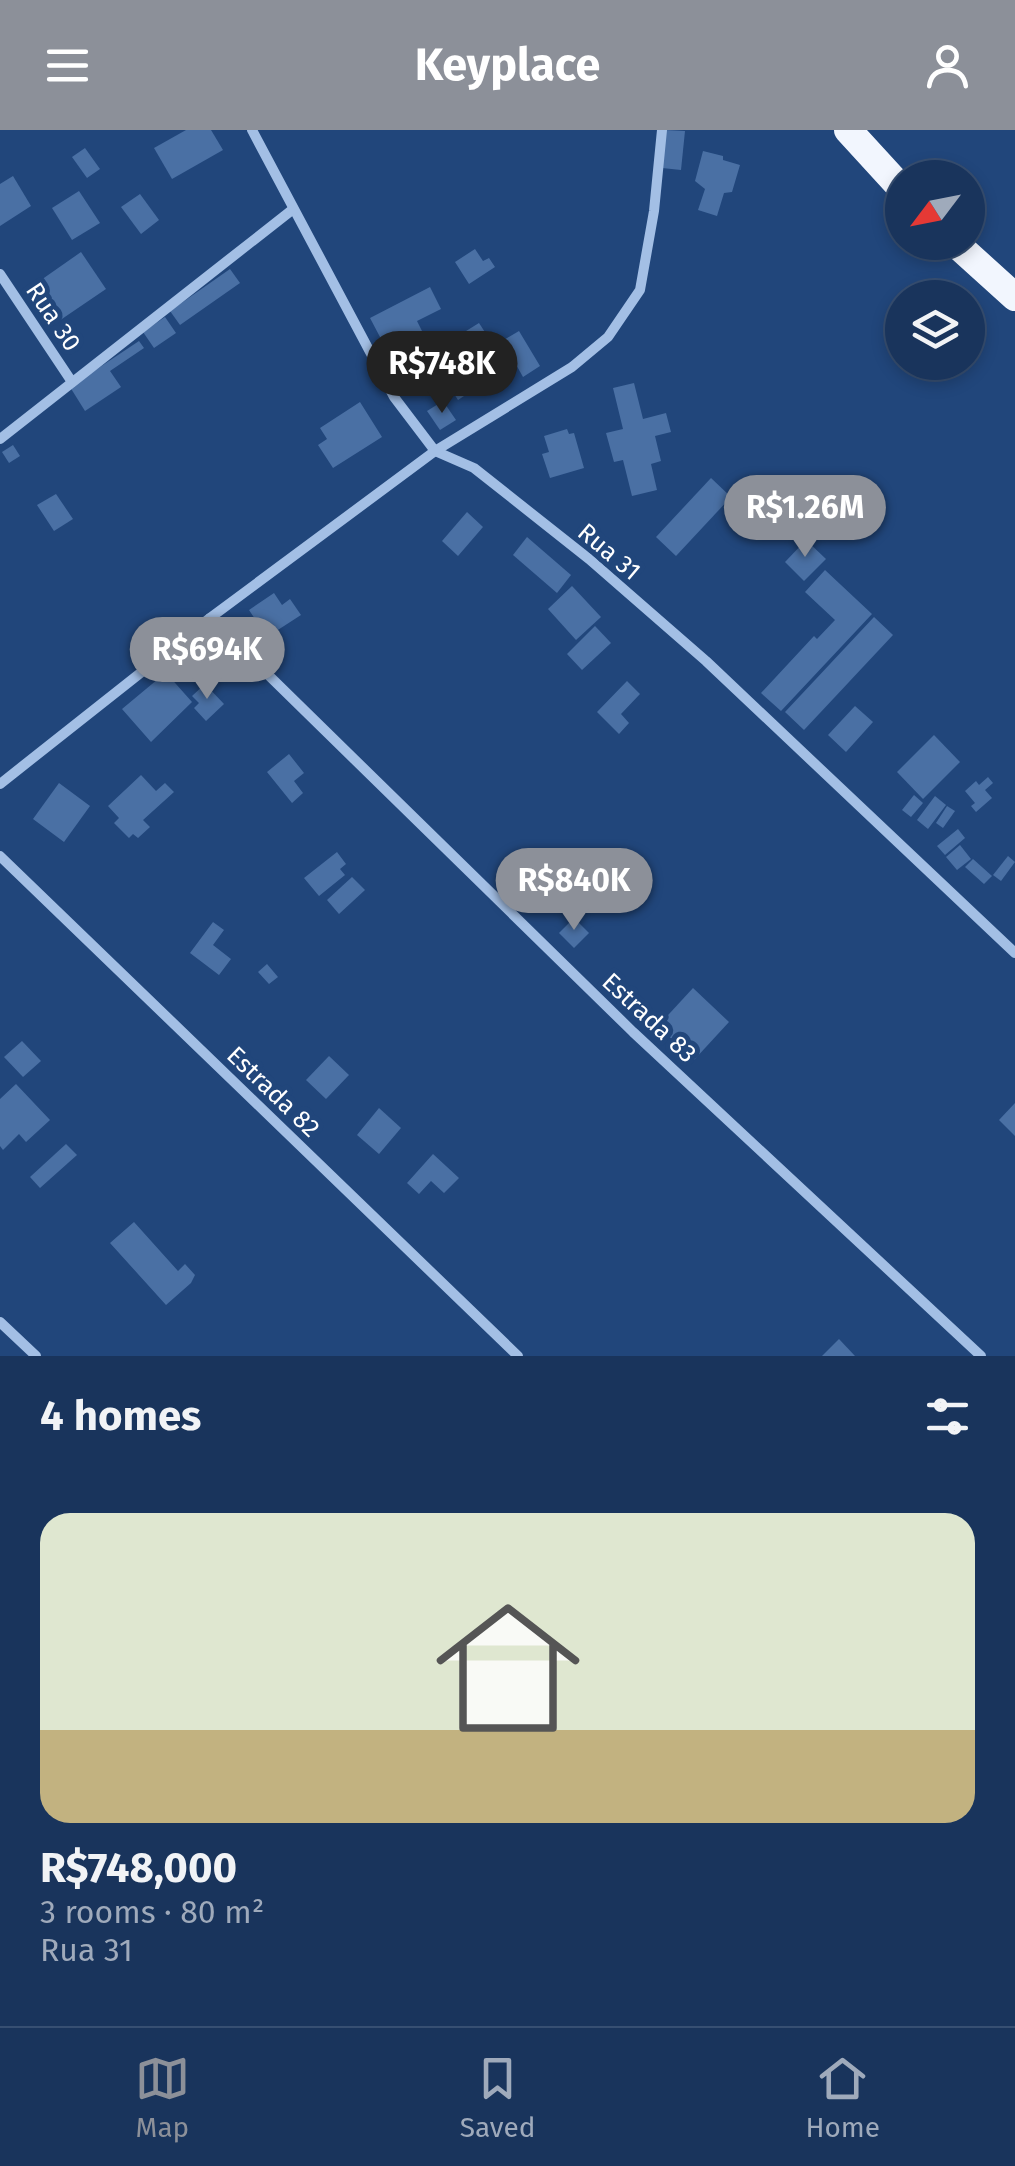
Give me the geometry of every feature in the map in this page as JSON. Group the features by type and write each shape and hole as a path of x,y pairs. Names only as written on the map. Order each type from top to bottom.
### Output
{"highway":[{"path":"848,130 885,170"},
{"path":"974,260 1015,298"}],"street":[{"name":"Rua 31","path":"252,130 394,397 435,451 474,468 706,660 1015,953"},
{"path":"0,784 210,618 435,451 572,367 608,336 640,290 654,211 662,130"},
{"path":"0,439 292,210"},
{"name":"Rua 30","path":"0,274 72,382"},
{"name":"Estrada 83","path":"210,618 633,1032 981,1356"},
{"name":"Estrada 82","path":"0,856 518,1356"},
{"path":"0,1322 36,1356"}],"building":[{"path":"186,130 211,130 223,150 172,179 154,148"},
{"path":"665,130 685,131 681,170 662,168"},
{"path":"85,148 100,169 87,178 72,157"},
{"path":"703,151 740,165 732,192 724,193 717,216 698,210 705,189 695,181"},
{"path":"13,176 31,206 0,226 0,184"},
{"path":"79,191 100,223 72,240 52,208"},
{"path":"140,194 159,220 141,234 121,207"},
{"path":"475,249 483,261 489,258 495,267 469,284 455,262"},
{"path":"81,252 106,289 56,323 31,287"},
{"path":"230,269 240,283 180,325 170,311"},
{"path":"430,287 441,309 417,321 425,337 390,356 370,318"},
{"path":"165,317 176,333 154,348 143,332"},
{"path":"479,323 498,352 477,366 458,336"},
{"path":"519,331 540,366 523,377 514,361 508,365 502,356 509,352 502,341"},
{"path":"453,332 481,375 472,381 476,388 458,400 429,355 450,342 446,336"},
{"path":"139,341 144,348 110,371 121,387 85,411 70,387"},
{"path":"416,354 431,376 405,393 391,370"},
{"path":"634,383 643,419 666,413 671,432 655,436 661,461 651,464 657,490 632,496 623,460 614,462 606,433 623,429 613,388"},
{"path":"443,401 456,420 440,430 427,411"},
{"path":"360,402 382,437 333,468 318,445 327,439 320,428"},
{"path":"567,429 569,434 574,433 584,468 550,478 542,454 549,452 544,436"},
{"path":"13,445 20,456 9,463 2,452"},
{"path":"711,478 731,497 676,556 656,537"},
{"path":"56,494 73,519 54,531 37,505"},
{"path":"467,512 483,527 458,556 442,541"},
{"path":"527,537 571,575 557,593 513,555"},
{"path":"806,540 826,559 804,581 785,562"},
{"path":"825,570 872,614 781,711 761,693 814,636 817,639 835,620 805,592"},
{"path":"572,586 601,617 576,640 548,609"},
{"path":"274,593 282,605 290,599 301,615 267,637 249,610"},
{"path":"874,617 893,635 804,730 785,712"},
{"path":"595,626 611,643 582,670 567,654"},
{"path":"168,675 192,702 151,742 122,709"},
{"path":"627,681 640,694 621,714 629,723 619,734 597,712"},
{"path":"205,684 224,704 206,721 194,708 199,703 192,696"},
{"path":"855,706 873,722 846,752 828,735"},
{"path":"934,735 960,762 923,799 897,772"},
{"path":"289,754 304,773 294,781 303,793 292,803 267,772"},
{"path":"141,775 156,791 165,783 174,792 143,820 150,827 138,838 133,834 129,838 114,823 119,818 108,806"},
{"path":"988,777 993,783 985,790 992,798 976,812 971,806 975,803 965,791"},
{"path":"59,783 90,806 64,842 33,819"},
{"path":"914,795 923,803 911,817 902,810"},
{"path":"935,796 946,805 928,829 917,820"},
{"path":"947,806 955,811 943,828 936,823"},
{"path":"958,829 965,838 945,855 937,846"},
{"path":"960,845 971,859 957,870 946,857"},
{"path":"337,852 346,864 340,869 345,875 319,896 304,878"},
{"path":"1008,856 1015,862 1001,881 993,875"},
{"path":"973,859 992,876 984,884 965,867"},
{"path":"352,877 365,890 339,914 327,900"},
{"path":"574,918 589,933 574,948 559,933"},
{"path":"213,922 224,930 213,945 231,959 219,975 190,953"},
{"path":"267,964 278,977 269,984 258,972"},
{"path":"693,988 729,1022 694,1060 658,1026"},
{"path":"22,1041 41,1061 23,1077 4,1057"},
{"path":"329,1056 349,1075 326,1099 306,1080"},
{"path":"16,1084 50,1120 26,1142 19,1134 3,1150 0,1099"},
{"path":"1015,1103 1015,1136 999,1120"},
{"path":"379,1108 401,1128 379,1154 357,1135"},
{"path":"66,1144 77,1155 40,1188 30,1177"},
{"path":"433,1154 459,1178 444,1193 431,1181 419,1194 407,1183"},
{"path":"134,1222 178,1271 185,1264 195,1275 166,1305 110,1243"},
{"path":"839,1339 855,1356 822,1356"}]}
